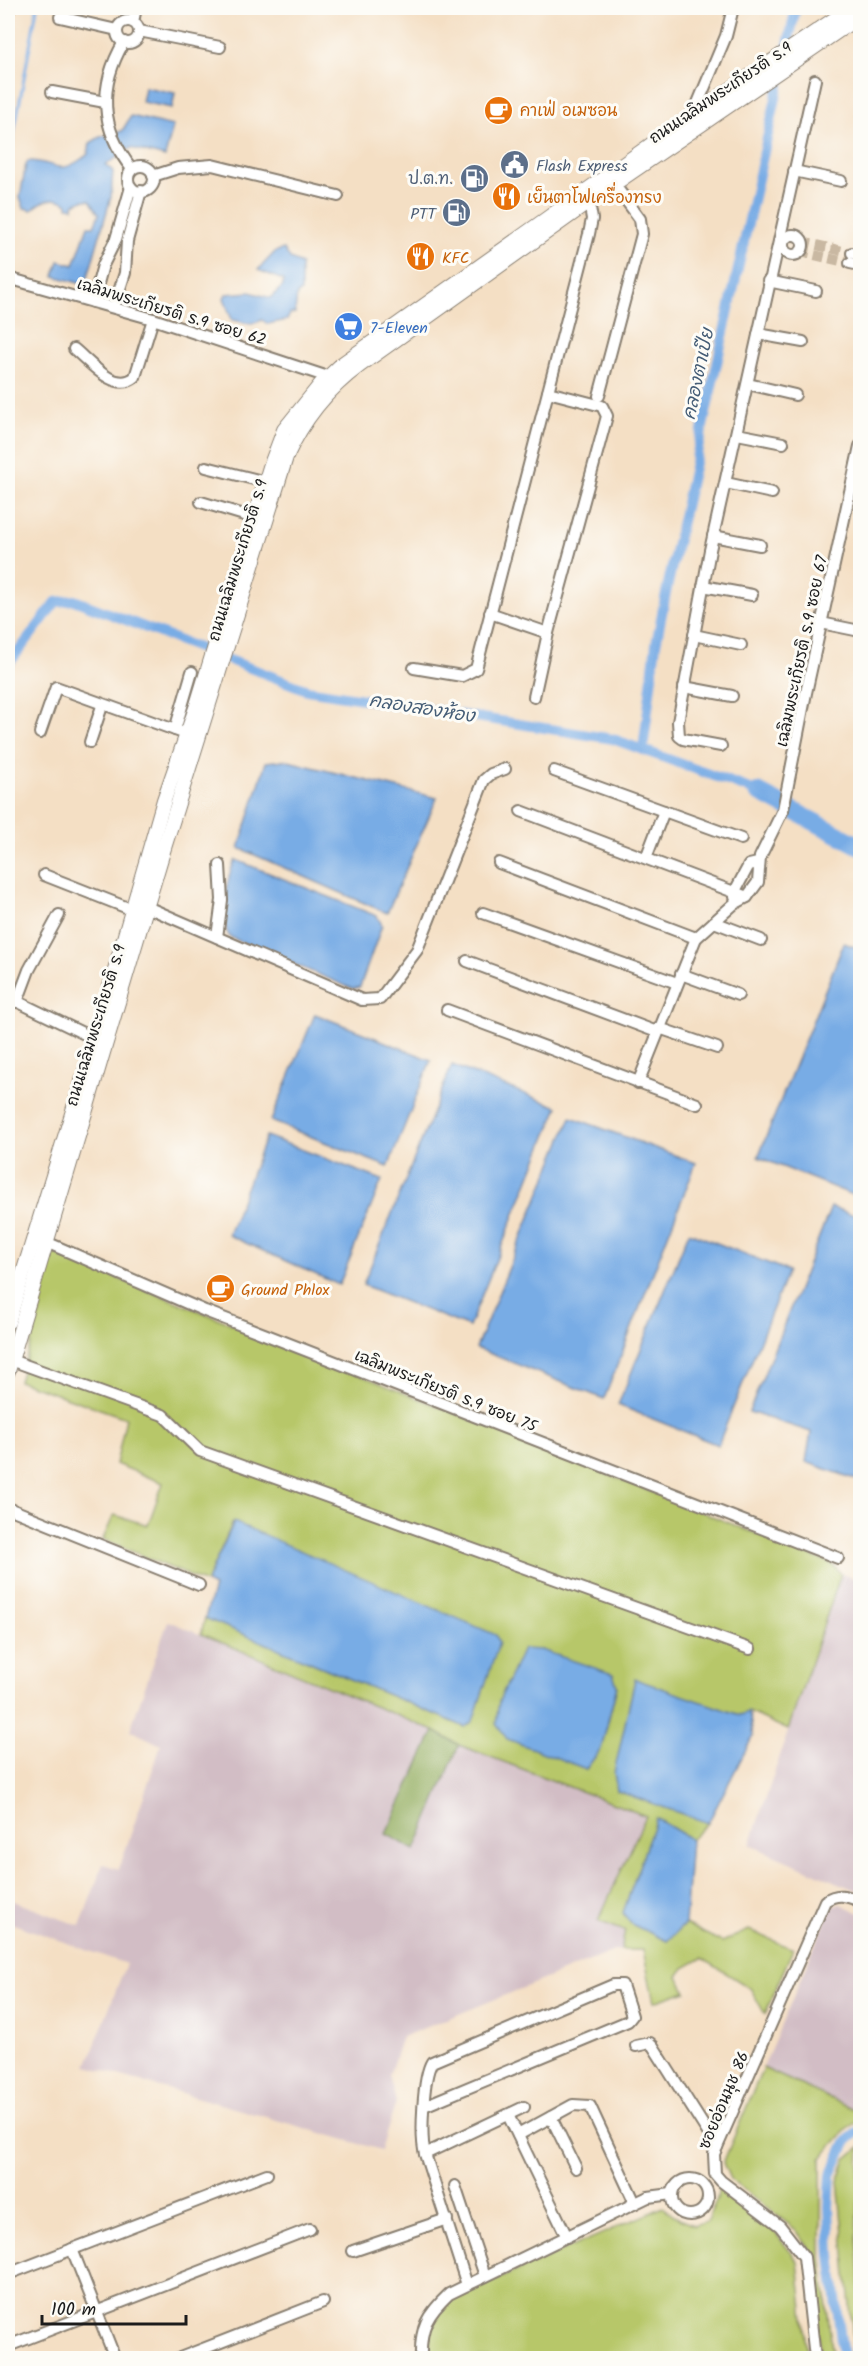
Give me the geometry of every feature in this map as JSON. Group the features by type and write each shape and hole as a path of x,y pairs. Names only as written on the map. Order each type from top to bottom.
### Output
{"main road":[{"name":"ถนนเฉลิมพระเกียรติ ร.9","path":"9,1365 147,907 236,597 290,448 304,421 333,379 589,202 741,90 821,35 851,8"},
{"name":"ถนนเฉลิมพระเกียรติ ร.9","path":"821,35 861,16"},
{"name":"ถนนเฉลิมพระเกียรติ ร.9","path":"236,597 254,518 284,430 333,379 438,294 693,115 741,90"},
{"name":"ถนนเฉลิมพระเกียรติ ร.9","path":"8,1323 133,910 180,732 203,707"}],"street":[{"path":"8,14 9,8"},
{"path":"136,8 136,27 133,42 124,42 119,39 117,30 122,23 136,27 220,47"},
{"path":"693,115 726,36 733,8"},
{"path":"60,16 117,30"},
{"path":"124,42 111,64 105,102 111,134 121,155 132,169"},
{"path":"721,746 683,739 679,736 678,722 713,536 748,384 768,281 780,243 815,80"},
{"path":"52,92 105,102"},
{"path":"153,176 178,168 212,165 338,196"},
{"path":"132,169 145,166 153,176 152,184 136,189"},
{"path":"93,302 103,265 121,241 136,189 128,177 132,169"},
{"path":"794,171 841,181"},
{"path":"599,396 642,234 640,219 614,184"},
{"path":"414,668 462,676 476,669 589,234 592,219 589,202"},
{"path":"114,307 125,273 121,241"},
{"name":"เฉลิมพระเกียรติ ร.9 ซอย 62","path":"8,278 153,319 333,379"},
{"path":"768,281 816,291"},
{"path":"74,349 113,380 123,384 129,382 135,377 140,364 153,319"},
{"path":"758,334 803,342"},
{"path":"748,384 795,395"},
{"path":"534,697 548,633 607,416 602,406 548,392"},
{"path":"737,434 783,443"},
{"name":"เฉลิมพระเกียรติ ร.9 ซอย 67","path":"759,860 783,810 821,623 861,446"},
{"path":"206,467 266,482"},
{"path":"726,483 772,493"},
{"path":"201,502 254,518"},
{"path":"713,536 760,545"},
{"path":"703,586 752,595"},
{"path":"490,613 548,633"},
{"path":"821,623 861,631"},
{"path":"694,635 741,645"},
{"path":"40,733 56,687 102,706 180,732 192,672"},
{"path":"684,687 732,696"},
{"path":"90,742 102,706"},
{"path":"147,907 362,1000 380,999 417,950 484,780 491,774 505,769"},
{"path":"554,771 741,839"},
{"path":"521,811 747,897"},
{"path":"646,858 664,811"},
{"path":"638,1083 696,938 734,904 747,897 758,882 761,870 759,860 749,865 735,891 734,904"},
{"path":"499,863 696,938"},
{"path":"218,937 222,900 220,865"},
{"path":"44,875 133,910"},
{"path":"483,913 679,979 738,995"},
{"path":"59,915 12,1000 95,1039"},
{"path":"714,922 761,940"},
{"path":"467,961 658,1030 717,1048"},
{"path":"447,1010 698,1104"},
{"name":"เฉลิมพระเกียรติ ร.9 ซอย 75","path":"46,1242 205,1311 838,1558"},
{"path":"8,1276 21,1282"},
{"path":"9,1365 163,1415 200,1451 750,1649"},
{"path":"8,1508 199,1585"},
{"name":"ซอยอ่อนนุช 86","path":"815,2358 804,2257 780,2226 721,2181 713,2165 717,2147 825,1901 834,1895 842,1895 861,1901"},
{"path":"424,2106 628,2020 632,2016 632,2010 624,1987 620,1984 613,1985 432,2062 429,2067 424,2106 421,2138 424,2154 447,2218 467,2285"},
{"path":"636,2046 650,2043 654,2046 717,2147"},
{"path":"518,2135 573,2105 590,2106 635,2203"},
{"path":"424,2154 524,2107"},
{"path":"508,2115 567,2237"},
{"path":"550,2117 576,2169"},
{"path":"8,2274 267,2174"},
{"path":"455,2186 485,2277"},
{"path":"421,2358 423,2327 430,2312 449,2294 635,2203 661,2193 672,2193"},
{"path":"353,2251 447,2218"},
{"path":"8,2346 310,2229"},
{"path":"72,2248 115,2358"},
{"path":"180,2358 323,2302"}],"shaded area":[{"path":"841,1574 860,1580 860,1892 750,1845"},
{"path":"168,1621 434,1731 386,1834 415,1849 459,1745 646,1816 599,1921 626,1931 621,1950 402,2037 389,2075 396,2102 381,2150 87,2066 126,1964 8,1922 8,1899 80,1926 103,1864 119,1869 161,1745 130,1730"},
{"path":"840,1904 860,1913 860,2101 857,2110 763,2068 832,1905"}],"green space":[{"path":"52,1252 832,1564 841,1574 788,1730 749,1712 618,1791 708,1823 691,1839 656,1819 623,1913 631,1924 667,1941 685,1924 722,1942 749,1930 793,1949 765,2014 750,1988 702,1958 684,1968 678,1976 686,1991 654,2002 643,1950 621,1950 625,1931 598,1921 646,1816 459,1745 434,1731 201,1634 205,1618 465,1727 233,1522 206,1583 103,1539 114,1515 148,1525 163,1483 116,1464 126,1418 19,1381 40,1312","holes":["541,1650 566,1659 617,1686 601,1749 586,1769"]},
{"path":"434,1731 459,1745 415,1850 386,1834"},
{"path":"763,2068 856,2110 860,2101 860,2119 846,2130 821,2158 821,2257 833,2358 821,2358 809,2248 796,2230 730,2179 723,2163"},
{"path":"860,2147 857,2241 860,2272 860,2358 855,2358 838,2181 846,2159"},
{"path":"719,2187 769,2225 798,2261 808,2358 431,2358 429,2344 432,2316 452,2299 663,2207 681,2220 695,2226 706,2222 717,2199"}],"water":[{"path":"145,87 175,93 172,108 142,102"},
{"path":"131,116 173,126 165,157 131,148 106,165 113,171 111,197 87,280 84,279 82,284 54,276 59,261 74,265 88,226 94,226 99,214 90,200 74,204 73,208 68,207 68,204 63,201 53,199 45,201 32,210 24,208 20,197 26,164 28,161 58,167 70,166 88,154 90,143 100,137 122,131"},
{"path":"284,249 290,259 301,264 301,292 297,294 295,313 290,314 287,320 268,324 262,320 249,323 232,320 224,298 226,294 250,292 271,298 283,286 283,280 258,270 275,252"},
{"path":"284,760 437,798 387,913 239,848 266,762"},
{"path":"236,860 377,916 382,925 360,987 353,989 230,937 225,922 225,898 229,875"},
{"path":"844,943 860,949 860,1198 758,1157"},
{"path":"315,1014 431,1060 388,1167 271,1121"},
{"path":"452,1065 558,1107 469,1327 363,1285"},
{"path":"571,1117 696,1163 604,1399 476,1348"},
{"path":"266,1136 382,1180 339,1285 228,1235"},
{"path":"831,1207 860,1217 860,1481 806,1462 811,1432 749,1412"},
{"path":"689,1232 788,1271 718,1445 618,1405"},
{"path":"234,1522 496,1635 499,1643 473,1721 465,1727 205,1618 214,1587 206,1583"},
{"path":"523,1649 541,1650 613,1674 617,1686 601,1749 586,1769 507,1739 496,1724 499,1701"},
{"path":"635,1679 740,1715 749,1712 753,1736 708,1823 617,1791 614,1773"},
{"path":"656,1818 691,1839 685,1924 667,1941 631,1924 623,1913"}],"waterway":[{"path":"8,165 37,8"},
{"name":"คลองตาเปีย","path":"643,750 656,644 666,593 796,8"},
{"name":"คลองสองห้อง","path":"8,665 56,602 74,600 307,690 613,739 758,792"},
{"name":"คลองสองห้อง","path":"758,792 860,846"},
{"path":"843,2358 831,2255 829,2207 831,2175 846,2142 860,2130"}],"tunnel":[{"path":"802,242 852,253"},
{"path":"800,252 850,263"}],"place":[{"name":"คาเฟ่ อเมซอน","path":"499,110"},
{"name":"Flash Express","path":"515,165"},
{"name":"ป.ต.ท.","path":"474,178"},
{"name":"เย็นตาโฟเครื่องทรง","path":"506,197"},
{"name":"PTT","path":"457,213"},
{"name":"KFC","path":"421,257"},
{"name":"7-Eleven","path":"349,327"},
{"name":"Ground Phlox","path":"220,1289"}]}
